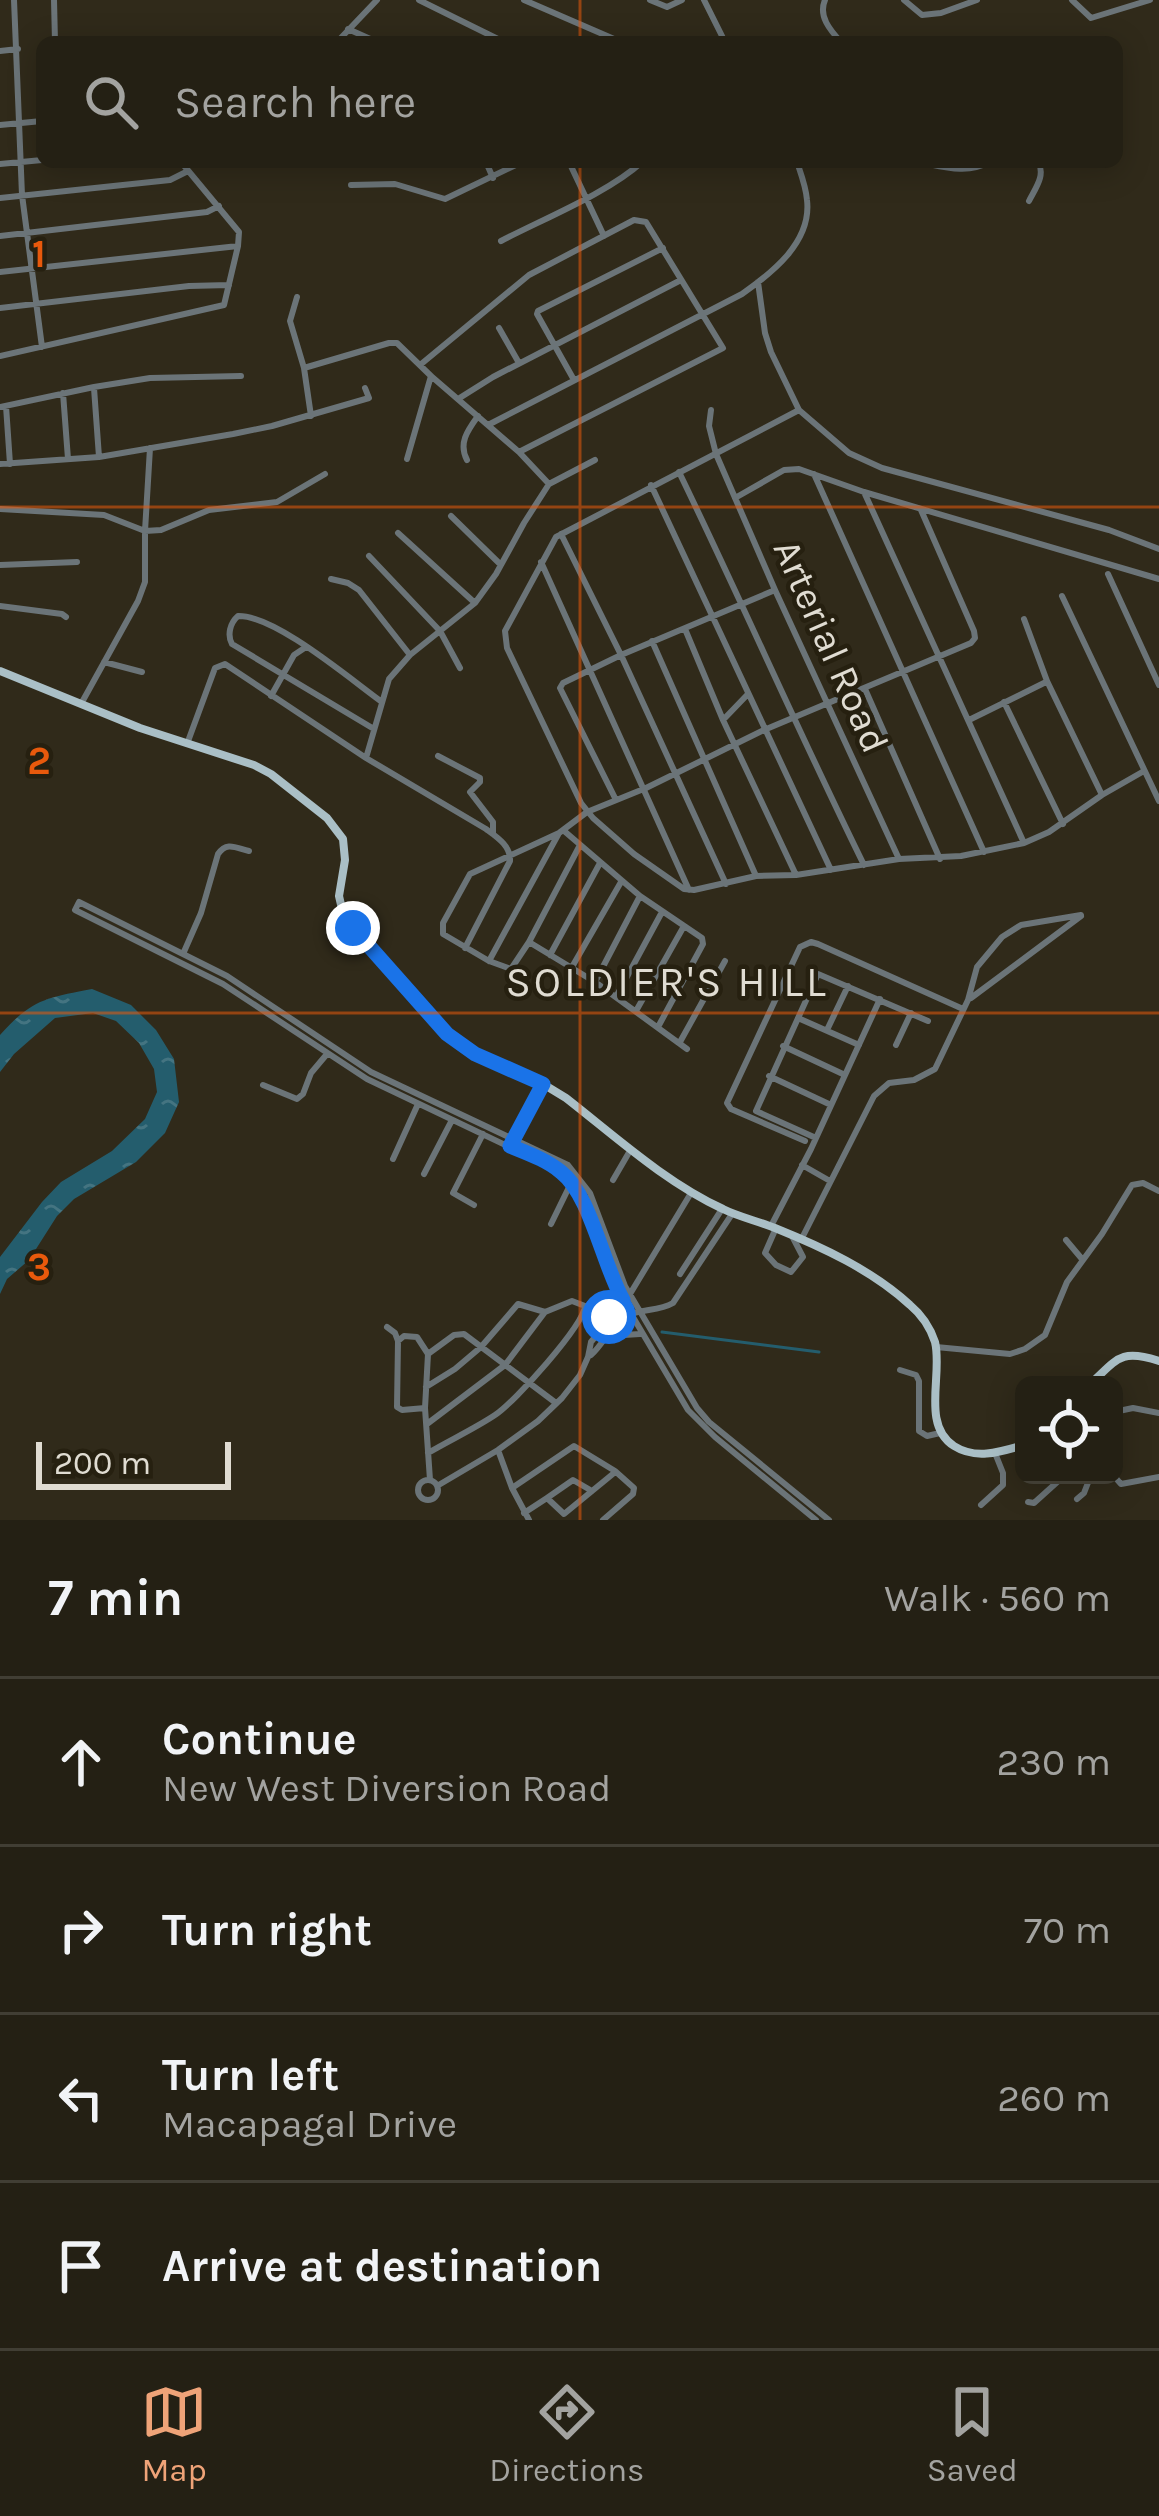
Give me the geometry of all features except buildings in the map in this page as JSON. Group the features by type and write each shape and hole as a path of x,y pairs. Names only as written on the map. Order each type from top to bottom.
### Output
{"main road":[{"path":"0,671 264,770 327,818 343,838 342,909 353,928 447,1034 475,1054 566,1098 692,1193 847,1261 898,1295 926,1321 936,1347 940,1433 965,1452 995,1453 1015,1447"},
{"path":"1101,1376 1117,1358 1128,1354 1159,1361"}],"street":[{"path":"55,0 55,36"},
{"path":"342,36 377,0"},
{"path":"419,0 492,36"},
{"path":"524,0 607,36"},
{"path":"650,0 667,7 682,0"},
{"path":"704,0 722,36"},
{"path":"825,0 824,20 836,36"},
{"path":"904,0 922,15 977,0"},
{"path":"1072,0 1091,18 1150,0"},
{"path":"1114,0 1120,11"},
{"path":"0,5 14,2 22,195 42,347"},
{"path":"348,29 364,36"},
{"path":"0,51 18,49"},
{"path":"0,125 36,122"},
{"path":"0,164 36,161"},
{"path":"0,356 221,307 230,285 238,232 186,168"},
{"path":"489,168 493,178"},
{"path":"351,185 395,184 445,200 511,168"},
{"path":"572,168 604,236"},
{"path":"501,241 635,168"},
{"path":"488,424 742,294 780,264 805,227 807,200 799,168"},
{"path":"1029,201 1041,168"},
{"path":"0,198 170,180 188,171"},
{"path":"0,236 207,212 219,206"},
{"path":"420,365 529,275 634,220 649,225 723,348 519,452"},
{"path":"0,272 238,246"},
{"path":"574,380 537,314 541,308 662,248"},
{"path":"458,399 681,280"},
{"path":"758,282 771,352 800,410 849,453 882,468 1109,530 1159,549"},
{"path":"0,308 230,285"},
{"path":"297,296 290,321 311,416"},
{"path":"499,328 519,363"},
{"path":"304,368 393,342 549,484"},
{"path":"241,376 150,378 3,406 5,464 99,457 272,426 369,398 365,388"},
{"path":"407,459 431,376"},
{"path":"94,387 99,457"},
{"path":"63,394 68,459"},
{"name":"Arterial Road","path":"711,410 709,426 716,454 899,859"},
{"path":"800,410 561,533 511,618 507,648 587,812 634,854 689,890 756,876 796,875 899,859 940,859 1024,843 1063,824 1144,771"},
{"path":"466,460 464,441 478,416"},
{"path":"81,704 146,582 150,448"},
{"path":"366,758 389,679 410,655 475,603 549,484 595,460"},
{"path":"735,498 791,468 1159,579"},
{"path":"679,471 864,865"},
{"path":"0,509 96,514 145,531 175,527 209,510 277,502 325,474"},
{"path":"814,474 984,852"},
{"path":"651,485 831,870"},
{"path":"864,492 1024,843"},
{"path":"580,845 511,969 443,934 443,923 468,877 561,831 587,812 976,638 921,510"},
{"path":"452,516 501,565"},
{"path":"398,533 475,603"},
{"path":"561,533 726,884"},
{"path":"369,556 440,631 460,668"},
{"path":"0,565 77,562"},
{"path":"541,562 689,890"},
{"path":"1108,574 1159,685"},
{"path":"331,579 359,590 410,655"},
{"path":"616,800 560,688 562,683 775,590"},
{"path":"1062,596 1159,801"},
{"path":"0,606 66,617"},
{"path":"374,729 232,644 234,619 246,615 306,647 382,702"},
{"path":"1024,619 1047,681 1102,795"},
{"path":"685,629 796,875"},
{"path":"652,641 756,876"},
{"path":"271,696 294,655 306,647"},
{"path":"104,662 142,672"},
{"path":"187,743 218,665 229,666 366,758 493,834 510,855 506,872 465,948"},
{"path":"969,720 1047,681"},
{"path":"865,689 940,859"},
{"path":"723,720 748,694"},
{"path":"1004,701 1063,824"},
{"path":"438,756 481,779 470,792 493,822 493,834"},
{"path":"561,831 640,896 703,938 658,1027"},
{"path":"490,961 561,831"},
{"path":"183,954 218,854 230,845 249,851"},
{"path":"550,955 600,862"},
{"path":"572,967 622,881"},
{"path":"595,982 640,896"},
{"path":"626,1297 584,1183 560,1160 512,1142 483,1134 367,1079 236,992 77,906 253,992 354,1062 512,1142 555,1167 582,1197 609,1274 702,1414 829,1520"},
{"path":"616,997 662,912"},
{"path":"880,999 773,1227 765,1253 791,1272 803,1257 797,1238 832,1182 874,1096 890,1083 914,1080 935,1069 968,1000 977,967 1002,937 1021,925 1080,914 968,1000"},
{"path":"636,1011 684,926"},
{"path":"529,943 595,982 683,1046 724,961"},
{"path":"805,1142 727,1103 800,947 818,944 963,1009"},
{"path":"816,1138 756,1111 818,974 928,1021"},
{"path":"827,1030 848,986"},
{"path":"896,1045 911,1013"},
{"path":"798,1018 859,1046"},
{"path":"783,1046 845,1075"},
{"path":"263,1085 297,1100 327,1054"},
{"path":"770,1076 832,1105"},
{"path":"512,1142 543,1084"},
{"path":"393,1160 418,1104"},
{"path":"424,1174 452,1120"},
{"path":"474,1205 453,1193 483,1134"},
{"path":"613,1180 631,1149"},
{"path":"802,1165 832,1182"},
{"path":"551,1224 572,1181"},
{"path":"936,1347 1010,1354 1046,1335 1067,1282 1132,1185 1143,1183 1159,1191"},
{"path":"430,1480 418,1487 422,1498 430,1500 437,1486 498,1450 556,1403 580,1375 591,1342 626,1297 692,1193"},
{"path":"686,1287 678,1273 722,1209"},
{"path":"588,1357 620,1320 668,1307 732,1214"},
{"path":"713,1225 723,1231"},
{"path":"1066,1240 1082,1258"},
{"path":"426,1425 505,1365 545,1312 572,1301 587,1309 565,1341 499,1413 428,1453"},
{"path":"426,1387 481,1347 518,1304 545,1312"},
{"path":"635,1313 693,1416 816,1520"},
{"path":"604,1324 610,1333"},
{"path":"387,1327 398,1341 397,1407 425,1408"},
{"path":"428,1354 460,1333 556,1403"},
{"path":"610,1333 643,1334"},
{"path":"398,1341 416,1337 428,1354 426,1425 430,1480 437,1486"},
{"path":"900,1370 916,1375 919,1381 919,1431 927,1436 940,1433"},
{"path":"1123,1411 1141,1408 1159,1413"},
{"path":"512,1487 572,1446 615,1472 635,1491 603,1520"},
{"path":"498,1450 527,1516 571,1480 592,1490"},
{"path":"981,1505 1003,1485 995,1453"},
{"path":"547,1498 564,1514 615,1472"},
{"path":"1123,1484 1159,1477"},
{"path":"1028,1502 1034,1503 1056,1484"},
{"path":"1077,1499 1088,1484"}],"water":[{"path":"92,989 131,1005 156,1030 174,1059 179,1102 165,1133 136,1162 74,1199 57,1216 0,1294 0,1257 42,1202 61,1182 112,1151 145,1119 157,1092 154,1069 139,1043 116,1021 93,1013 55,1018 0,1072 0,1035 21,1014 51,998"}],"waterway":[{"path":"662,1332 819,1352"}],"district":[{"name":"SOLDIER'S HILL","path":"667,982"}],"route":[{"path":"353,928 447,1034 475,1054 543,1084 510,1146 555,1167 582,1197 623,1300 609,1317"}]}
